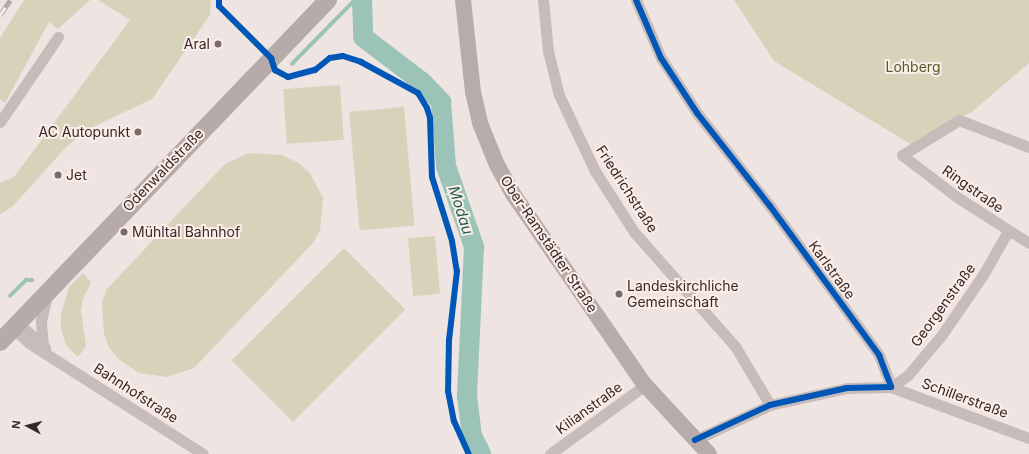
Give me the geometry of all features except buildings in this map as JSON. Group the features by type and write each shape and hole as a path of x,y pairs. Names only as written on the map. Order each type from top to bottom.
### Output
{"main road":[{"name":"Odenwaldstraße","path":"0,342 47,294 130,204 328,0"},
{"name":"Ober-Ramstädter Straße","path":"463,0 473,92 480,123 497,165 513,194 645,385 709,454"}],"street":[{"name":"Friedrichstraße","path":"543,0 548,51 559,95 595,171 634,232 735,346 770,405"},
{"name":"Karlstraße","path":"636,0 661,58 697,113 770,206 879,355 891,386"},
{"path":"0,122 58,37"},
{"name":"Ringstraße","path":"1029,147 959,120 902,155 1008,231 1029,243"},
{"name":"Georgenstraße","path":"891,386 908,375 941,336 983,276 1008,231"},
{"path":"43,346 41,321 47,294"},
{"name":"Bahnhofstraße","path":"13,328 27,331 53,357"},
{"name":"Bahnhofstraße","path":"13,328 29,343 203,454"},
{"name":"Kilianstraße","path":"550,454 645,385"},
{"path":"695,440 770,405 847,388 891,386"},
{"name":"Schillerstraße","path":"891,386 1029,438"}],"green space":[{"path":"24,0 90,0 58,29 49,22 5,103 0,99 0,38"},
{"path":"98,0 211,0 210,15 152,99 97,125 68,145 12,207 0,214 0,183 14,177 130,20"},
{"name":"Lohberg","path":"734,0 1029,0 1029,63 973,111 912,145 774,61"},
{"path":"340,85 344,140 287,144 283,89"},
{"path":"404,107 414,226 360,230 349,112"},
{"path":"249,153 281,155 297,162 310,173 323,198 320,230 313,243 194,368 167,377 139,373 120,360 109,348 104,334 102,302 107,289 225,164"},
{"path":"435,236 440,294 413,296 408,238"},
{"path":"344,248 406,310 293,422 232,360"},
{"path":"83,273 91,282 83,299 81,311 86,346 78,357 66,345 61,329 61,314 69,287"}],"waterway":[{"path":"292,64 355,0"},
{"name":"Modau","path":"362,0 363,37 422,82 441,102 446,166 474,247 467,396 472,436 481,454"},
{"path":"10,296 26,280 32,280"}],"railway":[{"path":"0,15 10,0"}],"cycle path":[{"path":"219,0 219,6 271,58 275,70 288,77 315,70 330,58 343,56 361,62 418,93 427,108 430,118 432,177 452,241 457,271 449,340 448,391 454,421 469,454"},
{"path":"636,0 661,58 697,113 770,206 879,355 891,387 847,388 770,405 695,440"}],"place":[{"name":"Aral","path":"218,44"},
{"name":"AC Autopunkt","path":"138,132"},
{"name":"Jet","path":"58,175"},
{"name":"Mühltal Bahnhof","path":"124,232"},
{"name":"Landeskirchliche Gemeinschaft","path":"619,294"}]}
